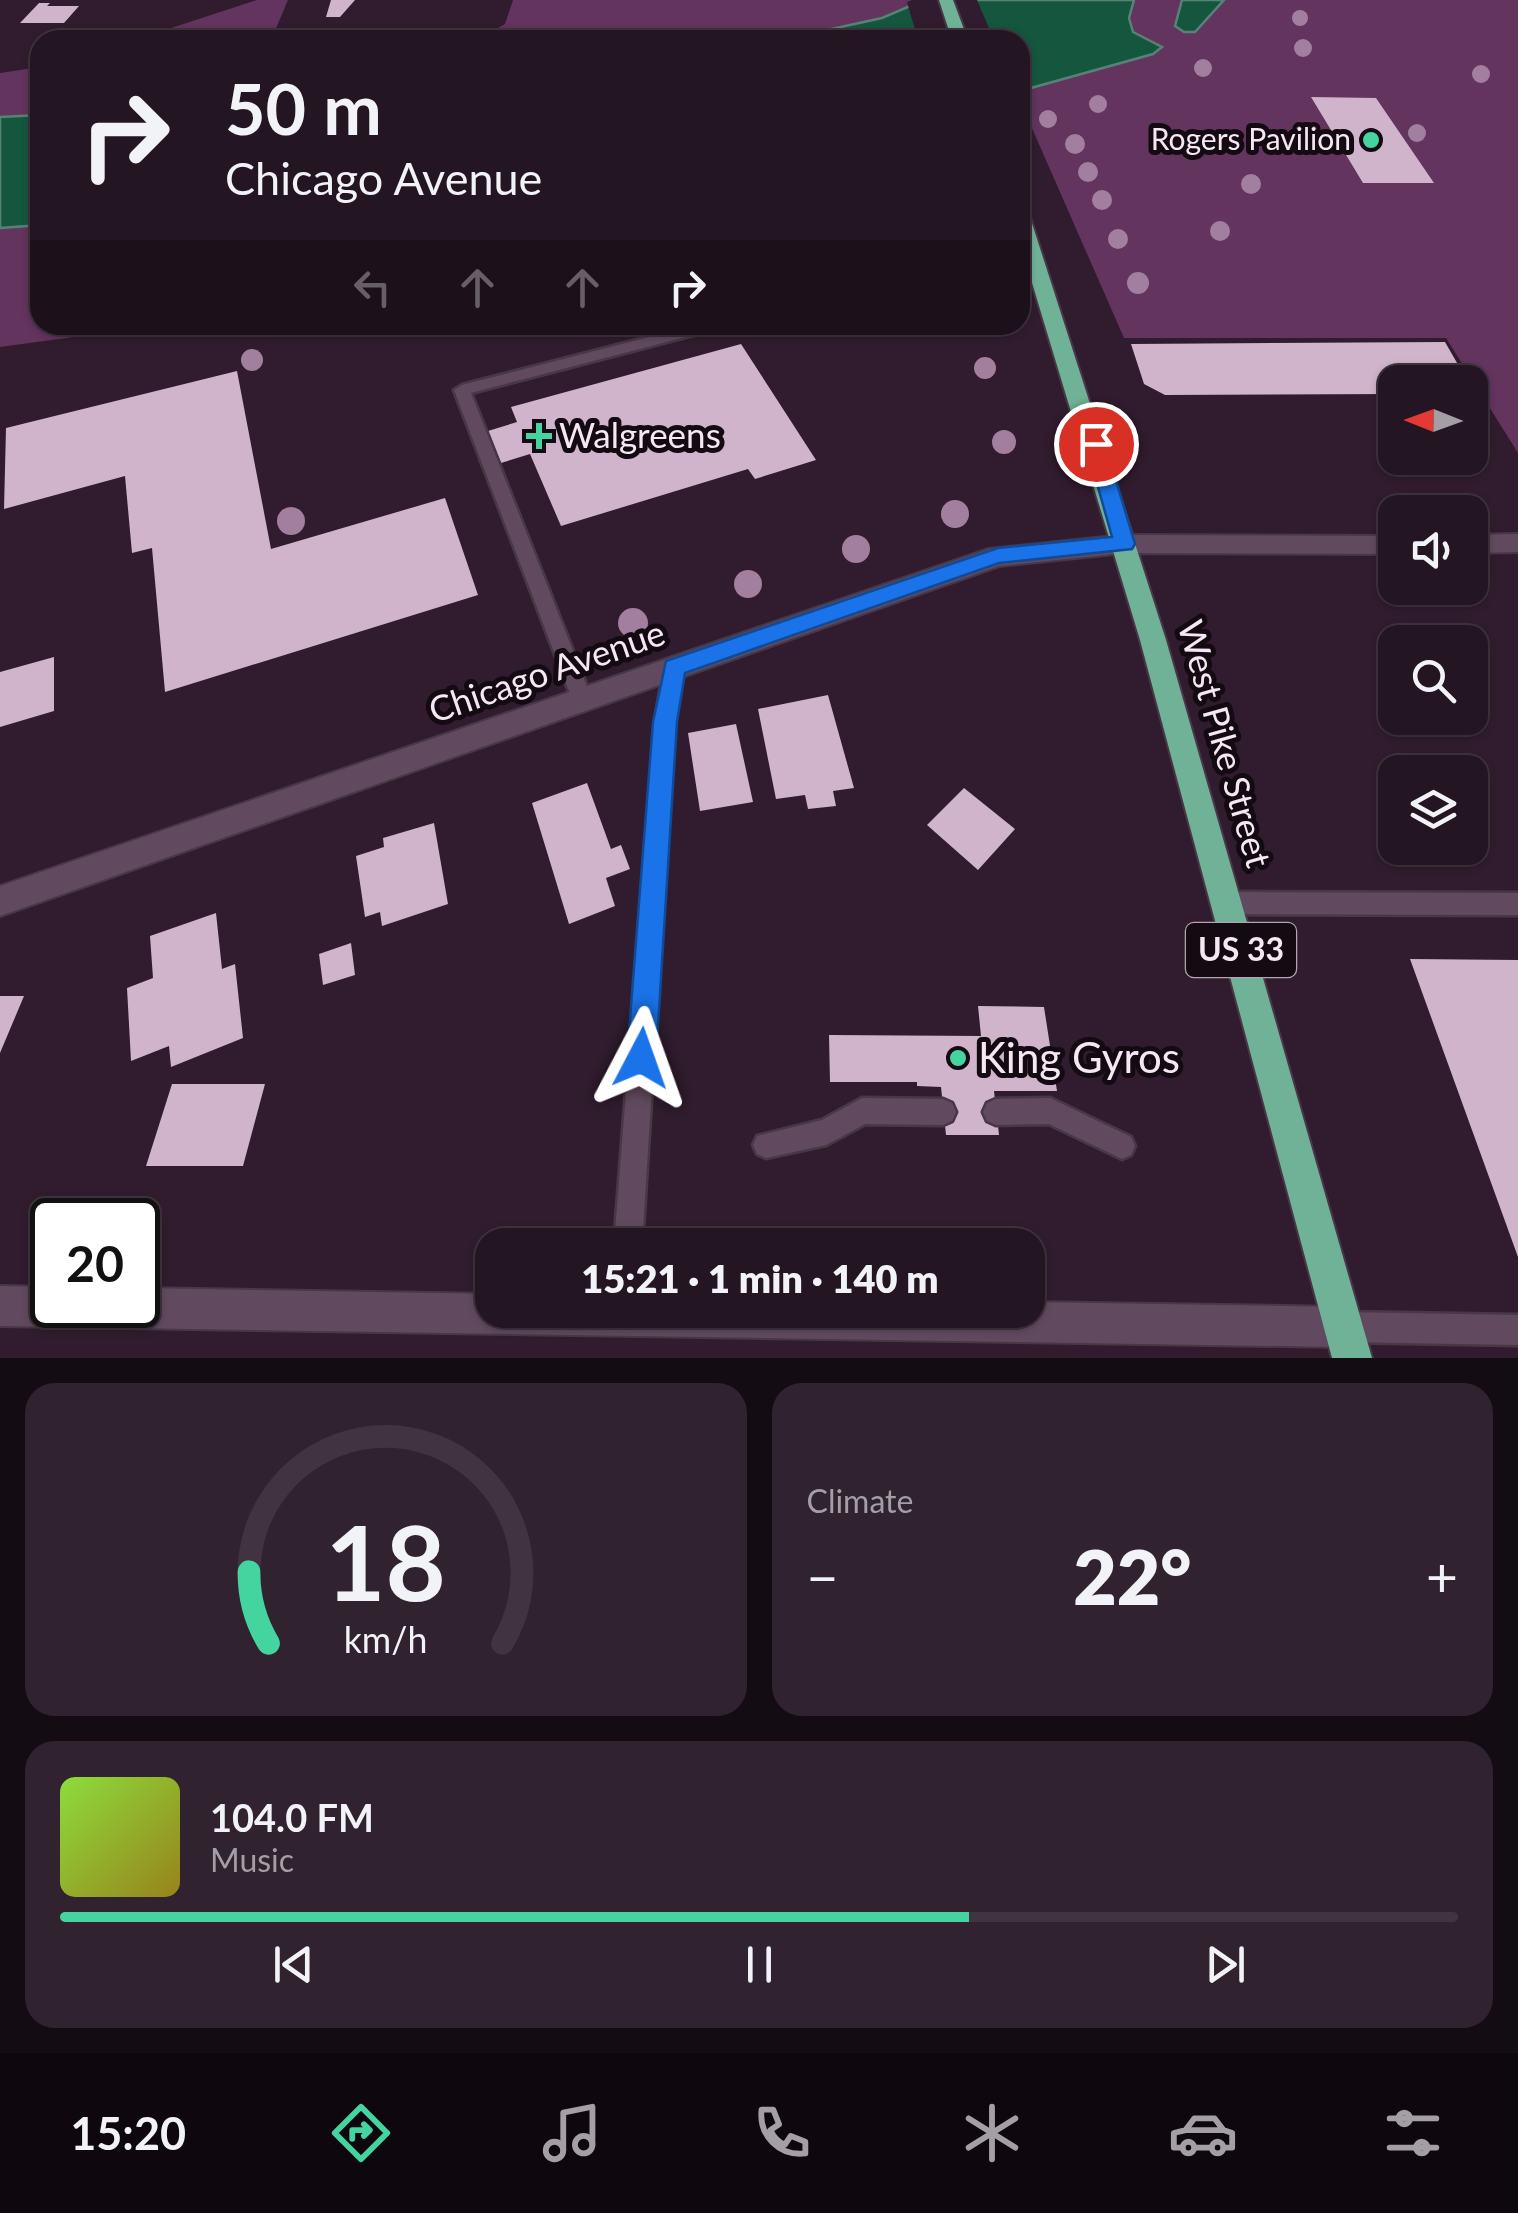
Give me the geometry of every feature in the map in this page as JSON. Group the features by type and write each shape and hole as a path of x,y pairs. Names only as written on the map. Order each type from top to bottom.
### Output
{"highway":[{"path":"946,0 956,30"},
{"name":"West Pike Street","path":"1030,278 1124,544 1229,903 1348,1342"}],"street":[{"path":"1488,544 1518,543"},
{"name":"Chicago Avenue","path":"0,901 998,556 1124,544 1378,545"},
{"path":"0,1306 475,1311"},
{"path":"1010,1328 1348,1342"}],"lane":[{"path":"582,699 462,390 676,335"},
{"path":"629,1228 665,722 674,667"},
{"path":"1229,903 1518,904"},
{"path":"766,1144 826,1132 862,1111 943,1112"},
{"path":"996,1112 1050,1111 1122,1146"},
{"path":"1348,1342 1518,1330"}],"shaded area":[{"path":"257,0 288,0 275,30 165,30"},
{"path":"513,0 924,0 882,18 827,30 494,30 505,24"},
{"path":"924,0 1134,0 1129,18 1133,32 1162,47 1153,54 1030,88 1030,30 827,30 882,18"},
{"path":"1134,0 1182,0 1179,6 1194,32 1224,0 1518,0 1518,453 1488,405 1488,365 1463,365 1446,338 1124,338 1031,126 1030,88 1153,54 1161,48 1133,33 1129,18"},
{"path":"1182,0 1224,0 1195,32 1184,32 1175,26"},
{"path":"30,68 30,116 0,117 0,73"},
{"path":"30,116 30,226 0,228 0,117"},
{"path":"30,226 30,335 83,335 0,347 0,228"}],"pier":[{"path":"977,0 990,30 915,30 907,2"}],"building":[{"path":"331,0 355,0 340,17 326,17"},
{"path":"39,3 79,6 64,23 20,23"},
{"name":"Rogers Pavilion","path":"1311,97 1376,98 1434,183 1363,183"},
{"path":"1445,342 1458,365 1378,365 1378,394 1165,395 1144,384 1131,344"},
{"name":"Walgreens","path":"741,344 816,460 755,479 748,469 561,526 530,454 501,463 488,431 517,422 511,407"},
{"path":"237,371 271,549 445,498 478,595 165,692 152,548 132,553 125,476 4,509 6,428"},
{"path":"54,657 54,711 0,727 0,672"},
{"path":"828,695 854,788 833,791 836,806 808,809 805,795 776,799 758,709"},
{"path":"736,724 753,802 700,811 688,733"},
{"path":"587,783 611,849 621,845 630,869 606,878 615,906 569,924 532,803"},
{"path":"964,788 1015,829 978,870 927,825"},
{"path":"434,823 448,904 382,926 380,912 365,917 356,856 384,847 383,838"},
{"path":"216,913 222,969 235,964 243,1038 171,1067 169,1046 131,1061 127,988 153,978 150,936"},
{"path":"351,943 355,975 323,985 319,954"},
{"path":"1410,959 1518,960 1518,1257"},
{"path":"0,996 24,996 0,1053"},
{"path":"978,1006 1044,1007 1057,1091 994,1091 999,1135 946,1135 941,1087 917,1086 917,1082 830,1082 829,1035 981,1036"},
{"path":"172,1084 265,1084 243,1166 146,1166"}],"place":[{"name":"Rogers Pavilion","path":"1371,140"},
{"name":"Walgreens","path":"539,436"},
{"name":"King Gyros","path":"958,1058"}],"route":[{"path":"641,1058 665,722 674,667 998,556 1124,544 1096,444"}]}
